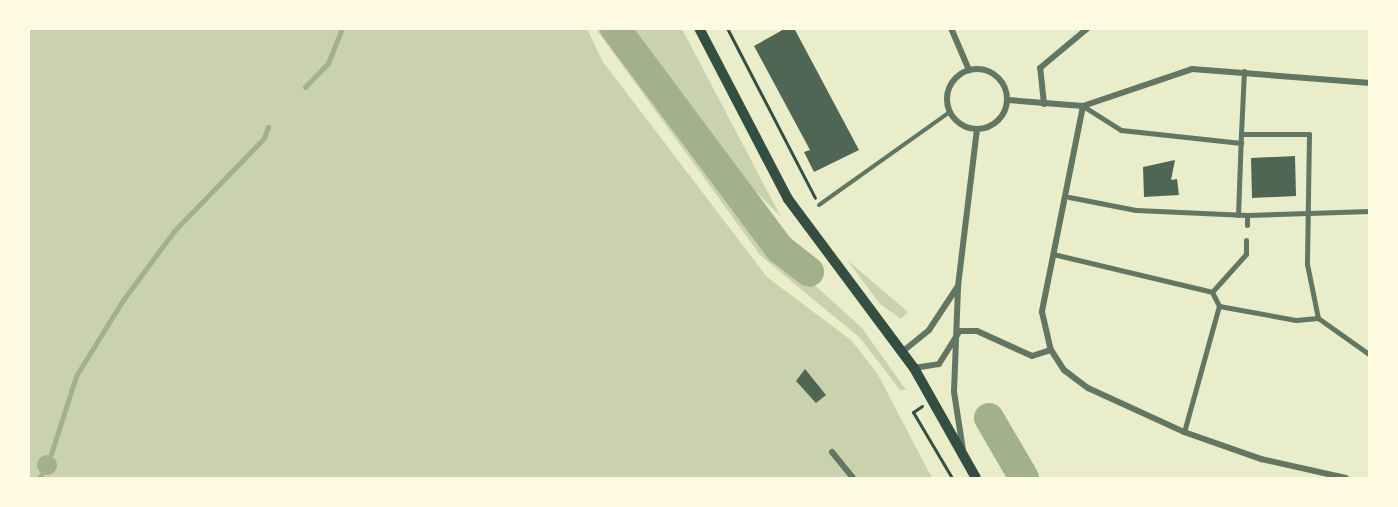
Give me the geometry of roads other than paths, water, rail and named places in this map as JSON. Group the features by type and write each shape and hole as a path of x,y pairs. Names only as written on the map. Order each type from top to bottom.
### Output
{"main road":[{"path":"699,28 788,199 914,368 976,478"}],"street":[{"path":"951,28 969,70"},
{"path":"1044,104 1040,68 1088,28"},
{"path":"969,70 997,76 1008,100 1000,119 977,129 960,124 950,112 950,87 969,70"},
{"path":"1008,100 1083,106 1177,71 1244,71 1370,83"},
{"path":"1238,215 1244,71"},
{"path":"1083,106 1121,130 1240,143"},
{"path":"1083,106 1069,197 1053,254 1042,312 1051,350 1064,370 1088,388 1184,432 1261,459 1346,478"},
{"path":"963,457 954,392 959,331 958,286 977,129"},
{"path":"1241,134 1309,134 1307,264 1318,318"},
{"path":"1069,197 1136,210 1238,215 1308,215 1370,211"},
{"path":"1247,215 1247,225"},
{"path":"1212,292 1246,254 1246,240"},
{"path":"1053,254 1212,292 1219,306 1184,432"},
{"path":"902,352 929,330 958,286"},
{"path":"1219,306 1296,320 1318,318 1370,355"},
{"path":"959,331 977,331 1032,356 1051,350"},
{"path":"914,368 939,364 959,331"},
{"path":"832,452 853,478"}],"lane":[{"path":"819,205 950,112"}],"waterway":[{"path":"305,87 328,63 342,28"},
{"path":"615,28 780,249 809,272"},
{"path":"51,454 76,376 123,300 174,231 264,138 268,127"},
{"path":"989,418 1024,478"}]}
